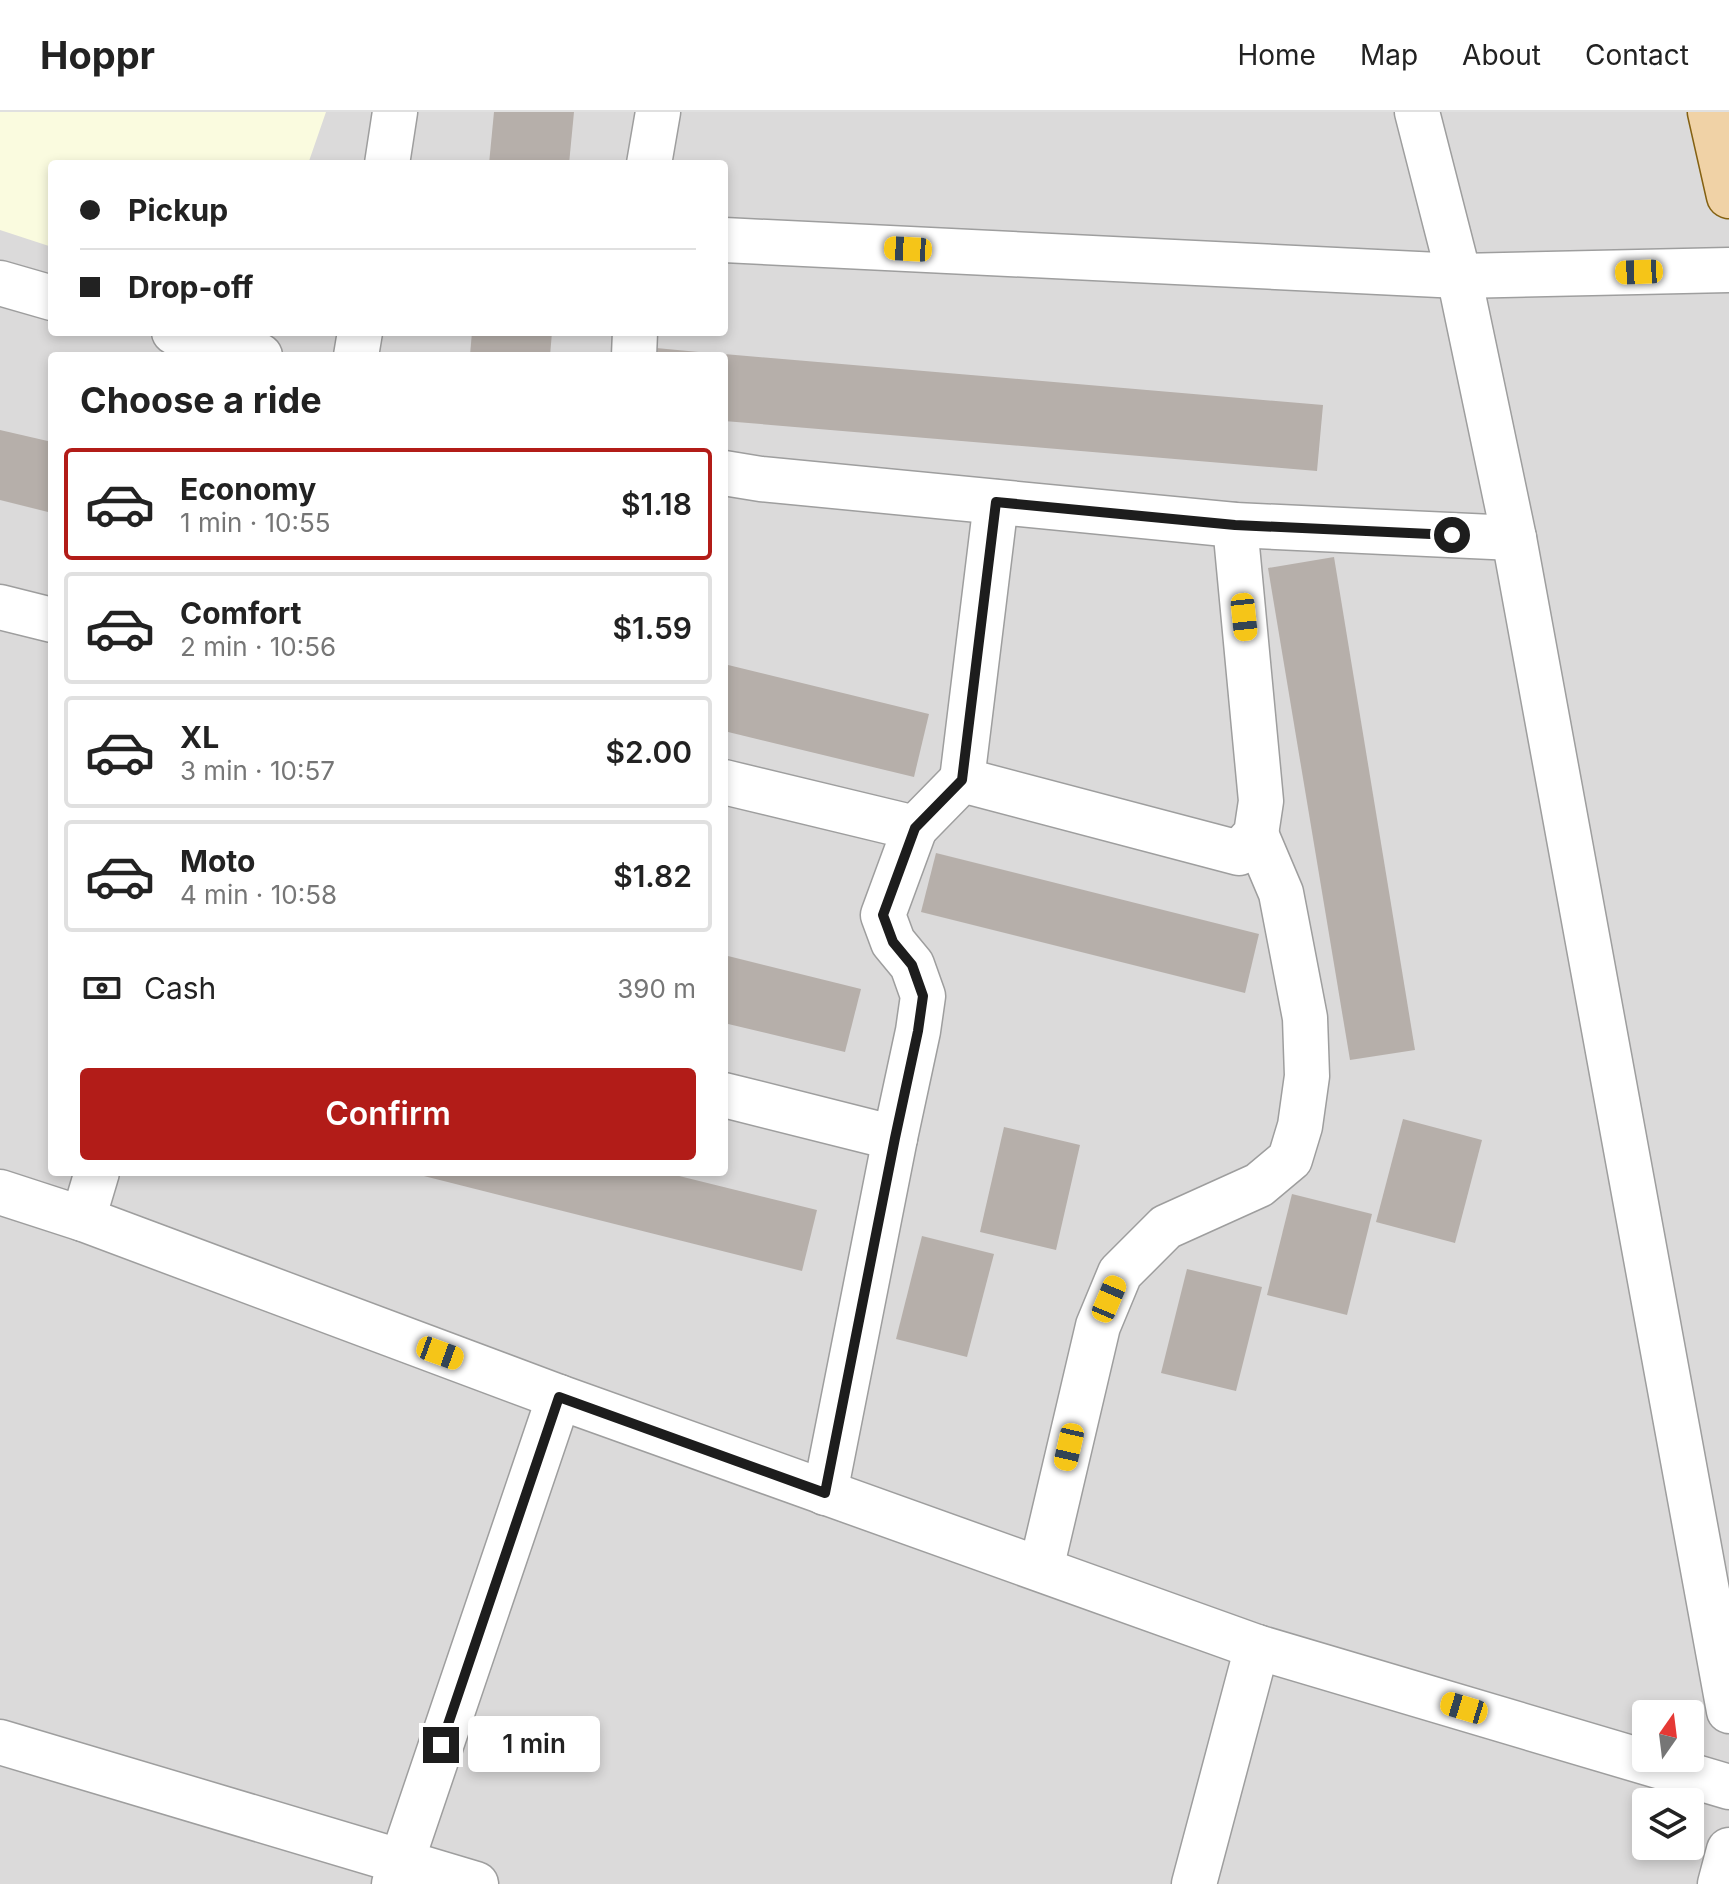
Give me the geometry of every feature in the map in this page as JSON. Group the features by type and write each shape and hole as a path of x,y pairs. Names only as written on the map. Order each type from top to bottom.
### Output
{"main road":[{"path":"1710,112 1729,196"}],"street":[{"path":"388,160 395,112"},
{"path":"650,160 658,112"},
{"path":"1417,112 1459,276 1514,538 1729,1711"},
{"path":"728,240 1459,276 1729,270"},
{"path":"0,283 48,297"},
{"path":"188,336 246,352"},
{"path":"728,474 1235,525 1514,538"},
{"path":"825,1493 923,996 912,965 893,942 883,915 915,828 962,780 996,502"},
{"path":"1041,1569 1098,1326 1120,1273 1166,1227 1259,1185 1290,1159 1300,1126 1307,1076 1305,1018 1281,893 1256,834 1261,801 1235,525"},
{"path":"0,607 48,619"},
{"path":"962,780 1239,853 1256,834"},
{"path":"728,783 915,828"},
{"path":"728,1096 895,1138"},
{"path":"83,1219 96,1176"},
{"path":"0,1192 83,1219 559,1397 1257,1647 1729,1787"},
{"path":"398,1873 559,1397"},
{"path":"1194,1884 1257,1647"},
{"path":"0,1742 398,1873 476,1884"},
{"path":"1720,1884 1729,1850"}],"shaded area":[{"path":"0,112 1729,112 1729,1884 0,1884"},
{"path":"0,112 326,112 309,160 48,160 48,246 0,230"}],"building":[{"path":"494,112 574,112 569,160 489,160"},
{"path":"472,336 552,336 550,352 470,352"},
{"path":"656,348 699,352 656,352"},
{"path":"728,354 1323,405 1317,471 728,421"},
{"path":"0,430 48,441 48,512 0,500"},
{"path":"1334,557 1415,1050 1350,1060 1268,568"},
{"path":"728,665 929,714 914,777 728,732"},
{"path":"936,853 1259,934 1245,993 921,912"},
{"path":"728,956 861,989 845,1052 728,1024"},
{"path":"1403,1119 1482,1140 1455,1243 1376,1222"},
{"path":"1004,1127 1080,1145 1056,1250 980,1232"},
{"path":"424,1176 679,1176 817,1210 802,1271"},
{"path":"1292,1194 1372,1214 1347,1315 1267,1295"},
{"path":"922,1236 994,1254 967,1357 896,1339"},
{"path":"1187,1269 1262,1287 1236,1391 1161,1373"}],"route":[{"path":"441,1745 559,1397 825,1493 923,996 912,965 893,942 883,915 915,828 962,780 996,502 1235,525 1452,535"}]}
